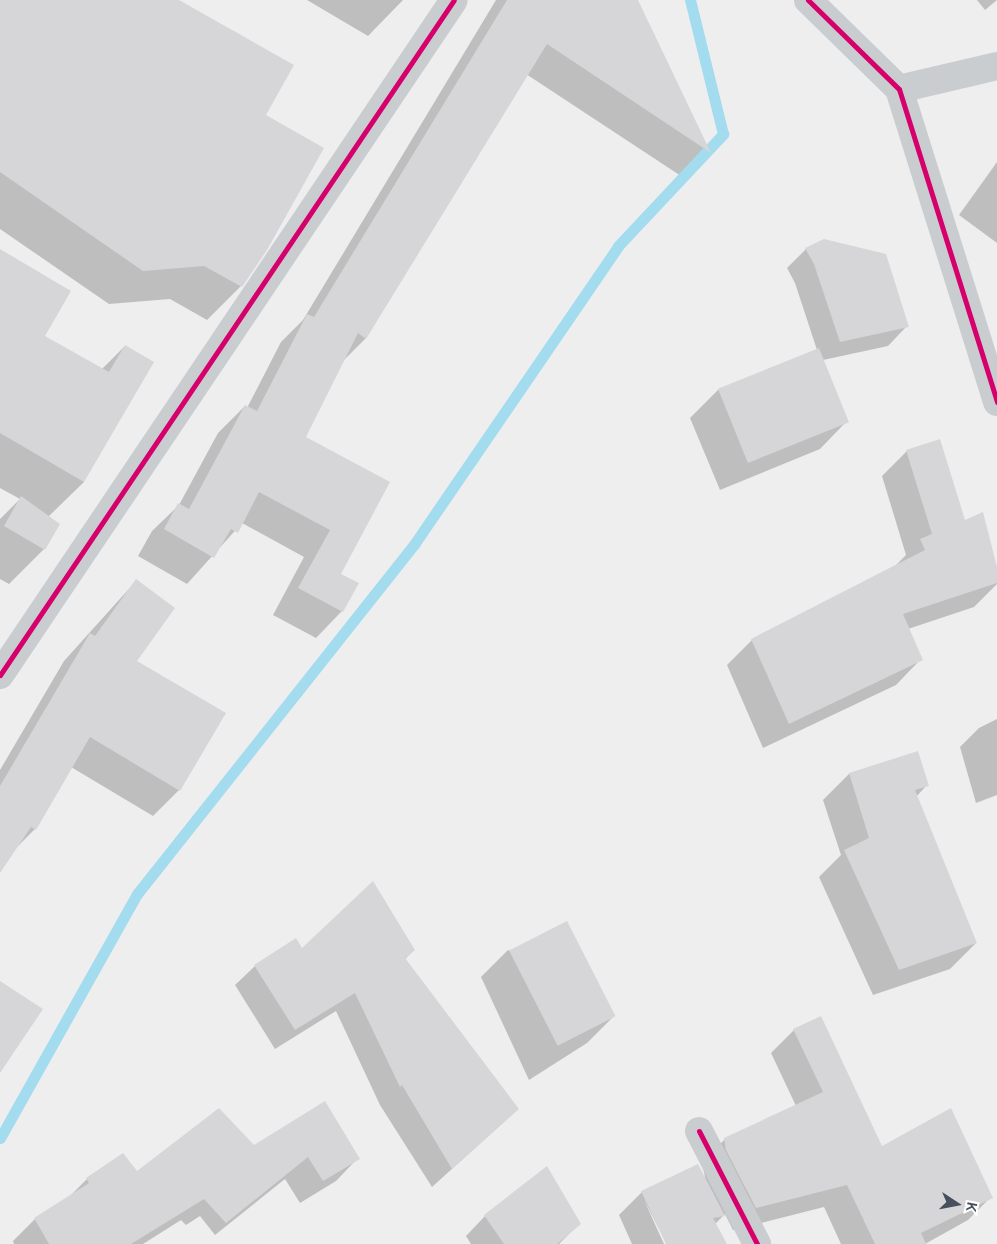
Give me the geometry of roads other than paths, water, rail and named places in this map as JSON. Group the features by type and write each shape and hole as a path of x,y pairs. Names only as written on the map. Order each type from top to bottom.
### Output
{"street":[{"path":"0,675 454,0"},
{"path":"808,0 899,89 997,402"},
{"path":"899,89 992,64"},
{"path":"699,1131 757,1244"}],"waterway":[{"path":"0,1138 137,894 415,543 618,246 723,134 690,0"}]}
